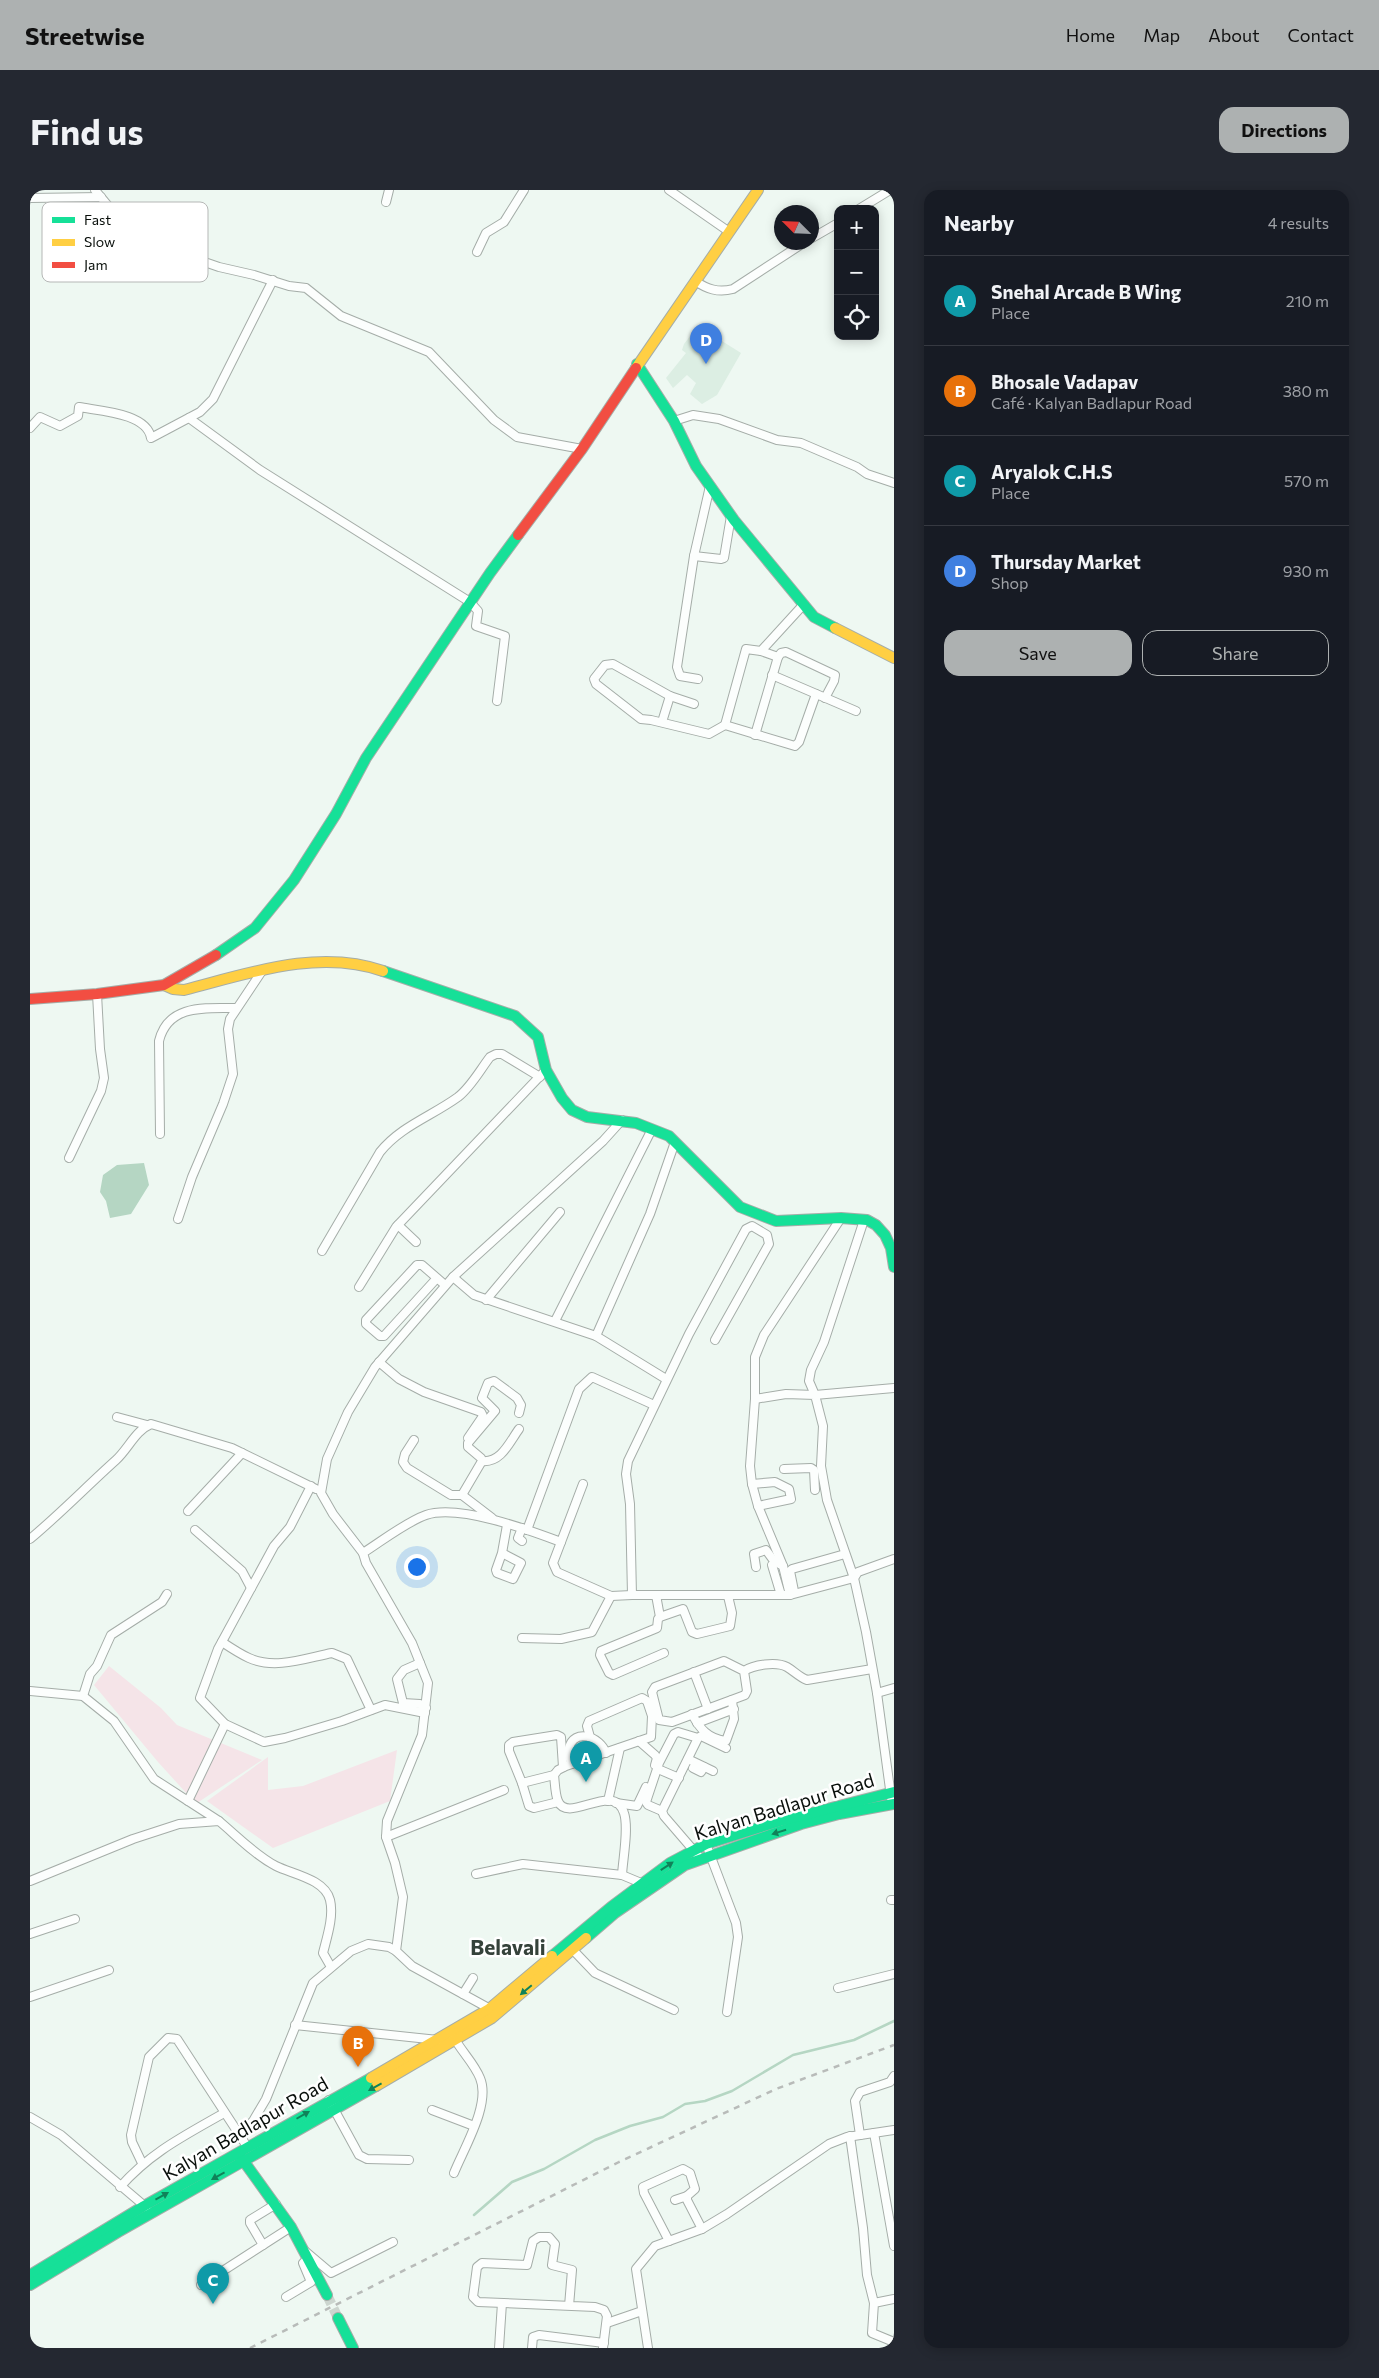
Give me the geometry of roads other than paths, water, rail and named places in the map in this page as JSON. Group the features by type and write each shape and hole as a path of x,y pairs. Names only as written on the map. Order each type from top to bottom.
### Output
{"main road":[{"path":"30,999 97,994 164,984 205,962 254,928 294,880 336,814 366,758 470,602 582,449 637,364 758,190"},
{"path":"637,364 674,421 696,466 731,516 814,617 894,658"},
{"path":"164,984 173,989 184,990 286,965 348,962 375,968 515,1016 538,1037 543,1073 572,1110 588,1117 622,1120 669,1136 740,1207 776,1220 841,1218 864,1220 876,1225 885,1235 891,1248 894,1266"},
{"name":"Kalyan Badlapur Road","path":"30,2275 240,2158 248,2148 399,2068 438,2040 452,2039 494,2011 613,1910 641,1883 695,1850 706,1844 780,1821 893,1792"},
{"path":"613,1910 652,1888 685,1865 706,1857 802,1824 840,1814 893,1804"},
{"path":"399,2068 452,2039"},
{"path":"327,2295 291,2227 276,2204 240,2158 331,2105"},
{"path":"30,2285 148,2209"},
{"path":"338,2318 353,2348"}],"street":[{"path":"95,190 105,202"},
{"path":"386,202 389,190"},
{"path":"477,252 486,233 504,222 524,190"},
{"path":"669,190 728,231"},
{"path":"866,205 890,190"},
{"path":"30,198 101,197"},
{"path":"819,234 834,225"},
{"path":"695,281 712,290 723,291 733,289 793,250"},
{"path":"208,263 289,286 306,288 341,316 429,352 494,420 517,437 582,449"},
{"path":"30,428 40,417 60,426 78,416 79,407 133,418 144,423 151,438 189,418 208,405 218,392 248,327 273,280"},
{"path":"674,421 693,415 719,419 777,440 801,443 857,467 867,474 894,483"},
{"path":"189,418 260,470 470,602 478,611 476,626 505,636 497,701"},
{"path":"698,679 680,676 677,667 694,556 710,486"},
{"path":"694,556 721,560 724,558 731,516"},
{"path":"761,651 804,604"},
{"path":"694,704 670,696 613,664 605,665 594,679 596,684 637,717 710,734 725,725 745,650 748,648 778,657"},
{"path":"755,735 772,675 781,653 786,652 835,675 825,698"},
{"path":"772,675 856,711"},
{"path":"725,725 795,746 799,742 816,694"},
{"path":"662,722 670,696"},
{"path":"178,1219 192,1177 228,1089 232,1074 228,1029 230,1019 262,971"},
{"path":"69,1158 101,1091 104,1078 100,1049 97,994"},
{"path":"160,1134 159,1041 162,1030 170,1019 200,1008 236,1008"},
{"path":"322,1251 380,1152 389,1141 405,1128 460,1096 490,1057 502,1054 543,1073 398,1225 359,1287"},
{"path":"321,1493 327,1459 348,1412 379,1362 453,1277 603,1141 622,1120"},
{"path":"555,1321 652,1129"},
{"path":"596,1336 650,1214 675,1142"},
{"path":"486,1300 560,1212"},
{"path":"792,1594 783,1566 758,1506 752,1484 750,1466 755,1399 755,1356 759,1342 841,1218"},
{"path":"864,1220 824,1342 810,1370 809,1381 815,1395 823,1426 821,1466 825,1489 854,1578 877,1693 893,1792 893,1804"},
{"path":"398,1225 416,1242"},
{"path":"632,1595 630,1504 626,1474 628,1462 666,1379 746,1229 752,1226 767,1235 769,1244 716,1340"},
{"path":"437,1278 384,1336 380,1336 366,1324 366,1320 418,1265 422,1265 437,1278 445,1286"},
{"path":"453,1277 474,1295 486,1300 555,1321 596,1336 666,1379"},
{"path":"379,1362 399,1379 424,1392 481,1412 483,1416 466,1440"},
{"path":"522,1541 518,1538 525,1529 579,1389 592,1377 654,1406"},
{"path":"519,1413 521,1405 517,1398 494,1381 488,1383 482,1398 495,1411 468,1443 468,1448 481,1458 482,1461 491,1462 497,1459 519,1429"},
{"path":"755,1399 786,1394 815,1395 894,1388"},
{"path":"117,1417 147,1425 154,1424 242,1453 311,1486 321,1493 333,1514 364,1553 366,1563 412,1643 428,1683 422,1735 387,1820 386,1836 396,1863 403,1896 396,1951"},
{"path":"30,1539 117,1458 147,1425"},
{"path":"414,1440 405,1454 403,1462 407,1468 451,1495 462,1495 492,1518 507,1525 525,1529 561,1542"},
{"path":"188,1511 242,1453"},
{"path":"462,1495 482,1461"},
{"path":"784,1468 811,1468 814,1470 811,1490 825,1489"},
{"path":"752,1484 775,1482 789,1488 792,1497 791,1499 758,1506"},
{"path":"583,1484 553,1563 557,1572 611,1596 792,1594 854,1578 858,1572 894,1559"},
{"path":"311,1486 290,1527 274,1546 218,1649 200,1698 225,1724 264,1742 293,1736 385,1705 425,1710"},
{"path":"364,1553 425,1515 446,1513 492,1518"},
{"path":"502,1553 507,1525"},
{"path":"195,1530 242,1571 252,1588"},
{"path":"756,1567 754,1554 766,1550 774,1561 783,1566"},
{"path":"792,1594 790,1571 792,1569 845,1554"},
{"path":"772,1565 781,1595"},
{"path":"83,1696 90,1674 97,1666 112,1635 162,1602 167,1594"},
{"path":"656,1595 660,1617 657,1628 601,1651 600,1655 608,1673 614,1675 664,1653"},
{"path":"684,1595 683,1610 692,1632 696,1634 730,1626 732,1613 728,1596"},
{"path":"522,1638 561,1639 592,1632 611,1596"},
{"path":"660,1617 683,1610"},
{"path":"222,1642 250,1659 266,1664 283,1663 332,1653 339,1654 346,1659 371,1710"},
{"path":"724,1661 744,1671 747,1691 745,1694 672,1722 659,1720 652,1692 655,1687 724,1661"},
{"path":"420,1663 404,1670 397,1679 402,1703 420,1704 425,1710"},
{"path":"744,1671 751,1666 784,1665 801,1678 807,1680 872,1670"},
{"path":"694,1672 708,1709"},
{"path":"877,1693 894,1688"},
{"path":"30,1690 83,1696 114,1721 154,1779 219,1821 254,1851 276,1866 309,1880 326,1890 330,1900 331,1914 323,1953 331,1967"},
{"path":"522,1783 554,1775 567,1766 651,1737 652,1716 647,1701 642,1698 589,1721 587,1726 590,1737"},
{"path":"692,1714 706,1733 717,1740 726,1740 734,1719 732,1700"},
{"path":"697,1723 734,1709"},
{"path":"188,1801 225,1724"},
{"path":"706,1857 695,1850 664,1816 662,1811 648,1806 646,1802 659,1763 674,1734 678,1732 698,1738 701,1736 726,1748"},
{"path":"558,1802 534,1808 529,1806 509,1752 510,1745 513,1742 557,1735 561,1737 567,1766"},
{"path":"567,1766 570,1745 575,1739 590,1737 602,1744 606,1753"},
{"path":"662,1811 698,1738"},
{"path":"554,1775 558,1802 565,1809 570,1810 592,1802 612,1802 637,1806 650,1780 657,1758 639,1741"},
{"path":"612,1802 620,1748"},
{"path":"688,1759 704,1771"},
{"path":"658,1769 679,1778"},
{"path":"386,1836 504,1790"},
{"path":"612,1802 623,1811 625,1816 622,1875"},
{"path":"30,1881 133,1839 179,1824 219,1821"},
{"path":"706,1844 706,1857 736,1923 738,1937 727,2012"},
{"path":"476,1874 523,1864 622,1875 652,1888"},
{"path":"30,1934 75,1919"},
{"path":"239,2136 253,2121 266,2099 313,1983 351,1951 368,1944 389,1946 412,1966 494,2011"},
{"path":"568,1948 595,1973 674,2010"},
{"path":"30,1998 109,1970"},
{"path":"838,1988 894,1974"},
{"path":"463,1994 473,1978"},
{"path":"295,2025 438,2040"},
{"path":"142,2163 132,2142 131,2135 149,2057 168,2038 178,2039 248,2148"},
{"path":"452,2039 480,2076 484,2094 474,2126 454,2173"},
{"path":"860,2135 855,2101 860,2092 890,2082 894,2076"},
{"path":"331,2105 359,2156 367,2159 409,2160"},
{"path":"433,2107 442,2115 474,2126"},
{"path":"120,2187 142,2163 157,2151 224,2113"},
{"path":"30,2118 60,2135 148,2209"},
{"path":"648,2348 636,2269 655,2246 702,2229 829,2144 850,2136 894,2130"},
{"path":"874,2133 894,2246"},
{"path":"850,2136 864,2228 867,2275 874,2303 872,2333 894,2342"},
{"path":"669,2241 644,2193 643,2187 684,2169 690,2173 694,2192 675,2200"},
{"path":"687,2196 687,2200 702,2229"},
{"path":"262,2245 250,2220 276,2204"},
{"path":"201,2285 291,2227"},
{"path":"532,2348 534,2337 539,2335 603,2346 607,2316 602,2309 478,2302 474,2299 478,2265 482,2263 527,2265 533,2241 539,2237 546,2236 552,2239 555,2244 552,2265 572,2270 569,2306"},
{"path":"286,2297 311,2282 303,2265 305,2254 331,2273 393,2242"},
{"path":"874,2303 894,2299"},
{"path":"499,2348 502,2303"},
{"path":"607,2323 642,2311"}],"waterway":[{"path":"474,2215 512,2182 544,2169 595,2140 630,2126 663,2117 685,2104 705,2101 732,2091 793,2055 854,2040 894,2021"}],"tunnel":[{"path":"327,2295 338,2318"}],"railway":[{"path":"250,2348 619,2162 776,2089 894,2045"}],"place":[{"name":"Thursday Market","path":"706,364"},
{"name":"Snehal Arcade B Wing","path":"586,1782"},
{"name":"Bhosale Vadapav","path":"358,2067"},
{"name":"Aryalok C.H.S","path":"213,2304"}],"district":[{"name":"Belavali","path":"508,1946"}]}
